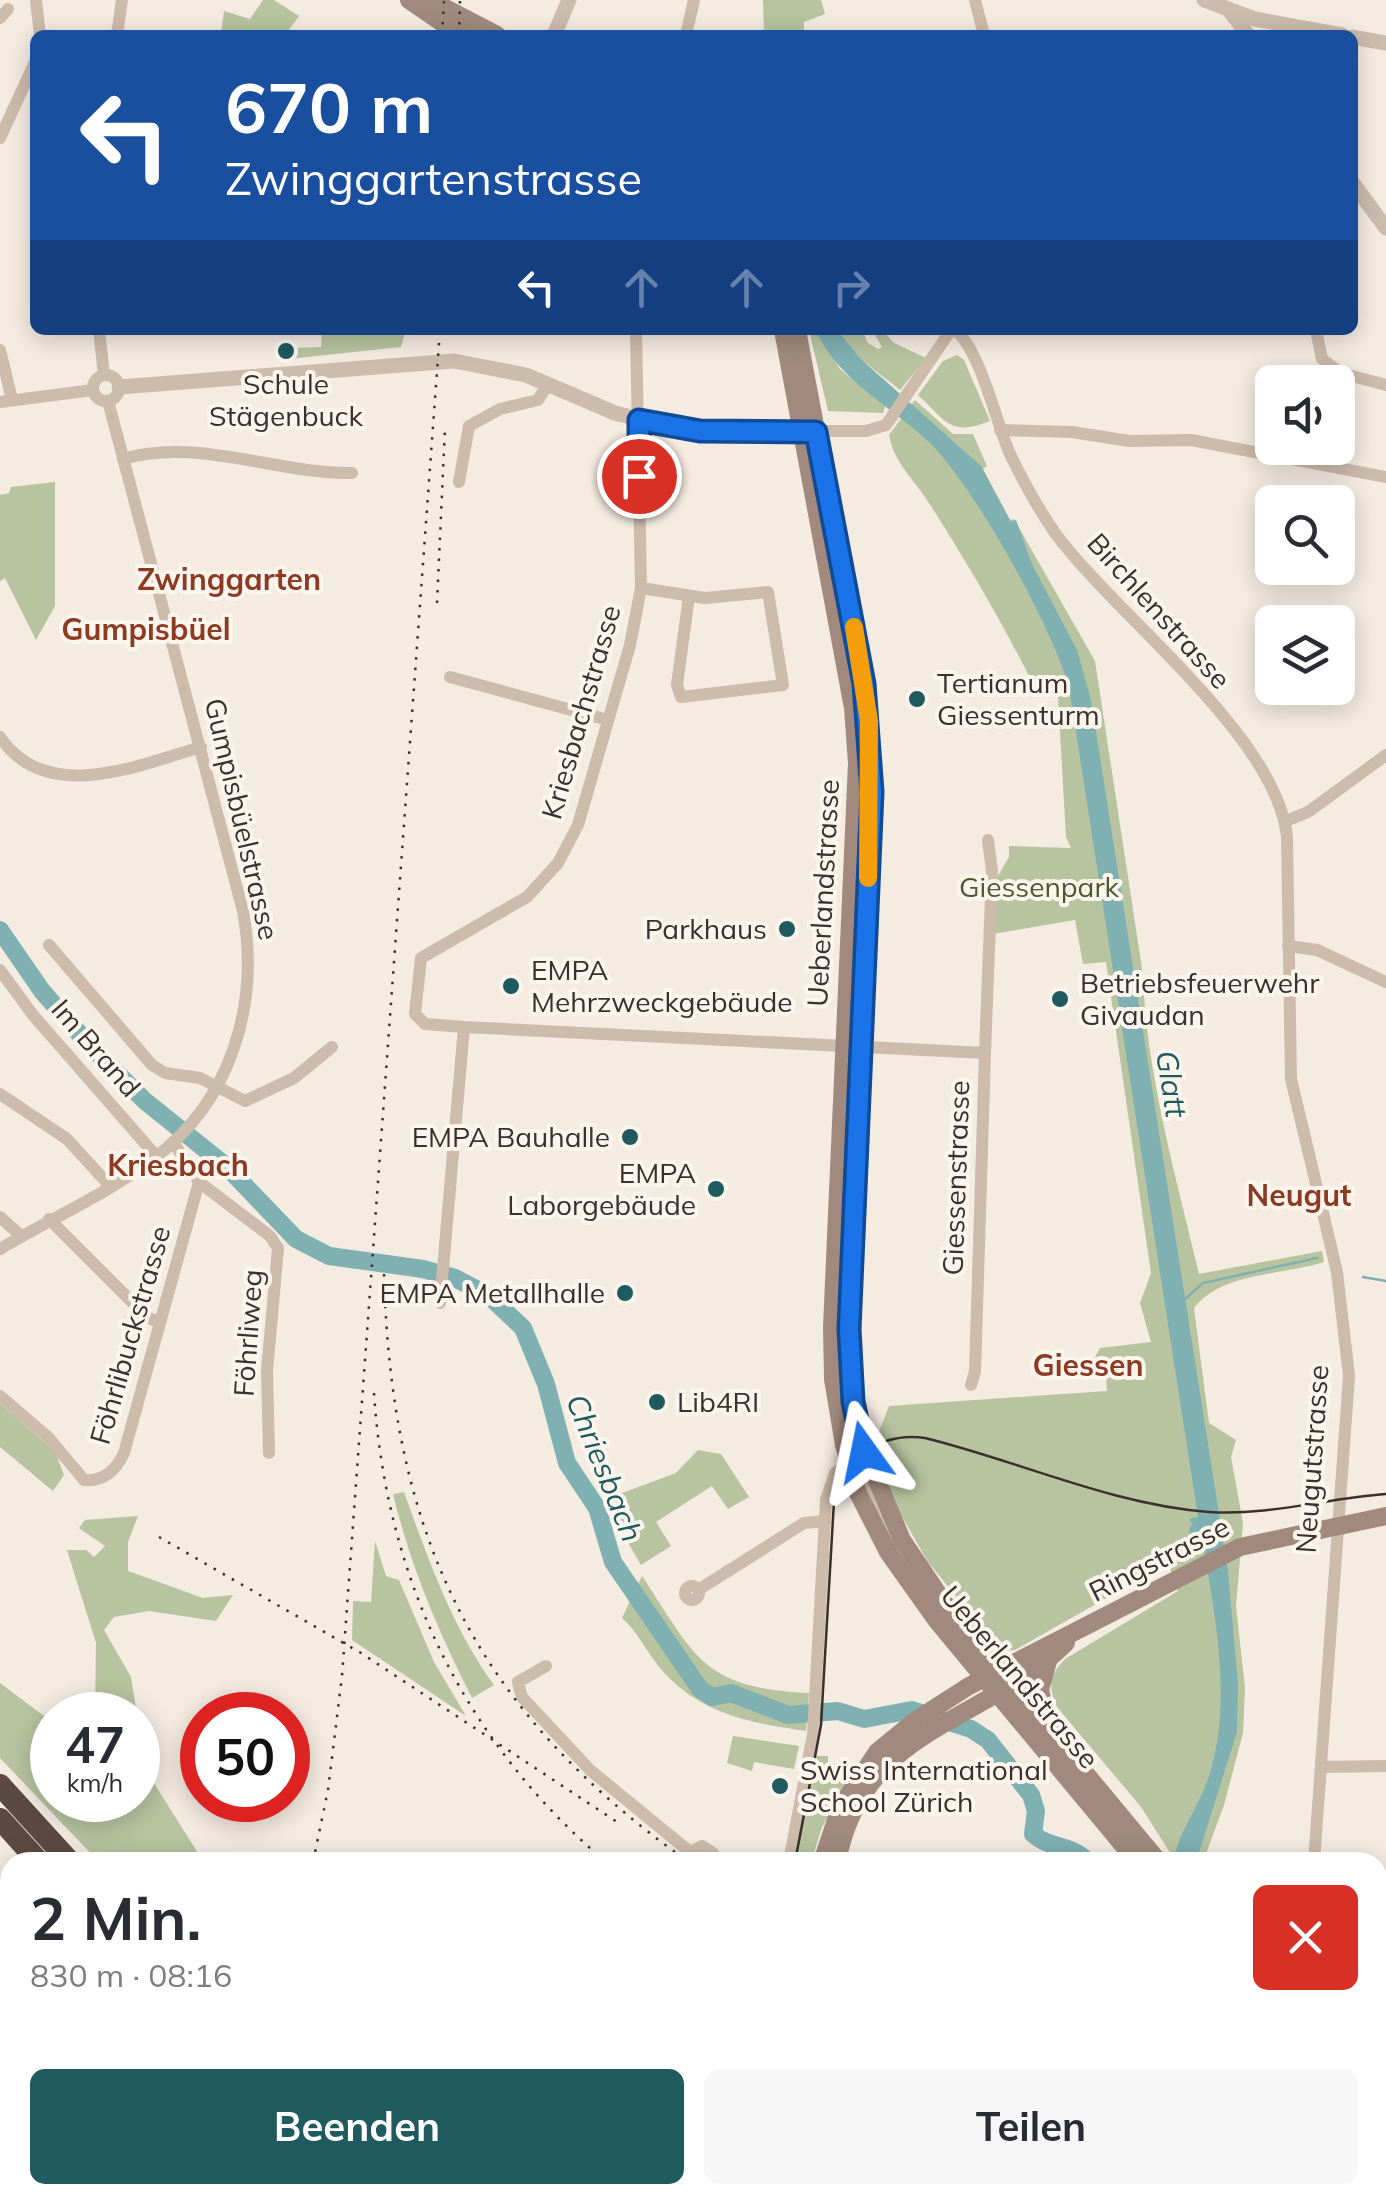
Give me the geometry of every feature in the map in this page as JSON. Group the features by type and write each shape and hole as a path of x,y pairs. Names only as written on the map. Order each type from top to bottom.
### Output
{"highway":[{"path":"0,1785 61,1852"},
{"path":"0,1820 30,1852"}],"main road":[{"path":"409,0 453,30"},
{"path":"430,0 487,30"},
{"name":"Ueberlandstrasse","path":"784,335 869,721 872,792 832,1327 833,1379 848,1463 888,1552 951,1639 1054,1734 1151,1852"},
{"name":"Ueberlandstrasse","path":"798,335 808,432"},
{"name":"Ueberlandstrasse","path":"853,1045 849,1329 852,1390 872,1478 909,1553 998,1681 1129,1852"},
{"name":"Ringstrasse","path":"998,1681 1077,1632 1240,1547 1386,1516"},
{"name":"Ringstrasse","path":"998,1681 1048,1661 1077,1632"},
{"path":"840,1852 853,1814 876,1776 926,1733 959,1697 960,1666 951,1639"},
{"path":"1048,1661 1040,1697 1054,1734"},
{"path":"825,1852 835,1820 877,1752 904,1728 959,1697 998,1681"}],"street":[{"path":"36,0 39,30"},
{"path":"118,30 122,0"},
{"path":"556,30 569,0"},
{"path":"687,30 694,0"},
{"path":"975,0 983,30"},
{"path":"1204,0 1314,30"},
{"path":"1226,4 1244,30"},
{"path":"1285,30 1292,26"},
{"path":"1358,38 1386,43"},
{"path":"0,138 30,73"},
{"path":"1358,190 1386,228"},
{"path":"100,335 104,375"},
{"name":"Kriesbachstrasse","path":"464,1028 425,1024 418,1019 418,964 427,952 489,922 527,896 561,858 578,824 641,588 636,335"},
{"path":"119,386 434,360 503,368 639,420 700,431 872,430 893,418 950,335"},
{"name":"Birchlenstrasse","path":"958,335 968,345 1000,430 1056,534 1252,753 1275,786 1286,821 1288,946"},
{"path":"1317,335 1322,359 1341,373 1386,385"},
{"path":"0,350 6,401 93,390"},
{"path":"104,375 114,378 119,386 116,396 108,401 98,398 93,390 94,382 104,375"},
{"path":"459,482 470,424 500,409 538,400 548,384"},
{"name":"Gumpisbüelstrasse","path":"108,401 201,747 249,954 239,1037 217,1086"},
{"path":"1000,430 1057,432 1129,442 1183,440 1234,445 1386,476"},
{"path":"123,460 178,450 310,474 352,473"},
{"path":"641,588 689,596 768,592 784,685 688,700 679,694 689,596"},
{"path":"450,677 608,720"},
{"path":"0,736 23,762 65,777 201,747"},
{"path":"1286,821 1308,812 1386,755"},
{"path":"985,1053 992,871 988,840"},
{"path":"48,945 152,1065 166,1073 217,1086 245,1101 262,1097 311,1066 332,1047"},
{"path":"1288,946 1317,950 1386,982"},
{"name":"Neugutstrasse","path":"1288,946 1290,1079 1345,1317 1348,1413 1336,1524 1315,1852"},
{"name":"Im Brand","path":"0,970 33,1014 157,1157"},
{"path":"440,1303 464,1028"},
{"name":"Giessenstrasse","path":"464,1028 985,1053 975,1372 971,1385"},
{"path":"0,1249 157,1157 194,1119 217,1086"},
{"path":"0,1094 66,1138 109,1184"},
{"name":"Föhrliweg","path":"174,1140 200,1182 270,1236 279,1254 267,1371 269,1453"},
{"name":"Föhrlibuckstrasse","path":"0,1396 48,1438 80,1476 99,1480 124,1452 200,1182"},
{"path":"0,1217 21,1236"},
{"path":"49,1220 147,1317 158,1322"},
{"path":"791,1852 814,1726 827,1491 835,1473 848,1463"},
{"name":"Ueberlandstrasse","path":"848,1463 863,1477 890,1535 909,1553"},
{"path":"698,1590 804,1523 825,1522"},
{"path":"546,1666 518,1682 522,1696 590,1770 682,1852"},
{"path":"1321,1768 1386,1766"}],"green space":[{"path":"263,0 274,0 299,16 289,30 221,30 224,11 250,19"},
{"path":"763,0 821,0 825,14 804,22 804,30 764,30"},
{"path":"322,335 405,335 401,347 289,359 290,348 321,347"},
{"path":"810,335 819,335 840,369 885,406 883,413 828,411"},
{"path":"841,335 864,335 878,349 882,347 875,335 887,335 894,343 926,358 900,390 862,360"},
{"path":"957,355 964,360 990,421 957,427 918,395 943,361"},
{"name":"Giessenpark","path":"915,400 953,434 973,434 987,466 983,469 1010,520 1014,519 1095,661 1143,975 1156,1087 1199,1274 1322,1251 1324,1262 1220,1287 1194,1308 1209,1423 1236,1440 1231,1457 1243,1523 1236,1606 1245,1688 1243,1733 1207,1852 1170,1852 1141,1807 1057,1707 1051,1687 1056,1670 1065,1659 1178,1591 1168,1563 1015,1650 1001,1651 928,1562 897,1508 874,1445 889,1406 1107,1391 1106,1376 1095,1357 1100,1348 1151,1342 1140,1303 1151,1273 1106,962 1083,964 1075,920 993,934 995,881 1009,857 1009,846 1071,848 1066,837 1057,679 1031,680 971,570 896,455 889,435"},
{"path":"55,482 55,606 36,640 5,578 0,581 0,495 9,493 11,487"},
{"path":"0,1404 55,1451 64,1475 53,1491 0,1447"},
{"path":"698,1450 721,1454 749,1497 728,1509 712,1486 656,1522 671,1546 641,1565 627,1541 614,1496 676,1473"},
{"path":"404,1492 453,1616 494,1685 472,1698 437,1624 408,1548 393,1494"},
{"path":"138,1516 128,1542 128,1571 203,1598 233,1595 216,1621 149,1611 114,1617 104,1630 131,1677 133,1692 95,1692 96,1643 67,1550 86,1550 94,1557 105,1546 79,1528 85,1520"},
{"path":"375,1541 386,1576 399,1580 434,1662 466,1716 352,1640 353,1601 371,1602"},
{"path":"642,1576 676,1628 706,1663 746,1684 809,1693 806,1731 726,1713 691,1696 675,1683 622,1618"},
{"path":"0,1683 30,1706 30,1790 0,1758"},
{"path":"733,1736 799,1746 794,1769 754,1762 752,1771 727,1763"},
{"path":"813,1756 828,1756 828,1763 858,1769 822,1827 814,1852 795,1852"},
{"path":"160,1793 197,1852 89,1852 61,1822 160,1822"}],"water":[{"path":"819,335 841,335 862,360 981,466 1011,522 1016,520 1032,564 1077,650 1091,700 1228,1571 1238,1684 1237,1732 1199,1852 1176,1852 1208,1779 1216,1750 1221,1689 1216,1626 1202,1537 1189,1519 1198,1517 1069,687 1029,594 968,491 929,442 851,378"}],"waterway":[{"name":"Chriesbach","path":"0,930 42,991 91,1047 145,1101 226,1166 296,1239 329,1256 423,1269 455,1278 489,1296 523,1328 546,1384 567,1463 597,1508 613,1562 700,1689 712,1697 731,1693 788,1715 838,1711 864,1719 912,1710 971,1729 988,1740 1031,1795 1036,1811 1033,1834 1074,1852"},
{"path":"1183,1301 1203,1283 1317,1258"},
{"path":"1363,1277 1386,1281"},
{"path":"1207,1517 1195,1530 1195,1546 1214,1542"}],"tram line":[{"path":"797,1852 821,1725 834,1501 846,1472 866,1451 893,1439 925,1438 1102,1492 1209,1512 1276,1509 1386,1494"}],"railway":[{"path":"442,30 444,0"},
{"path":"459,30 460,0"},
{"path":"315,1852 328,1790 342,1676 440,335"},
{"path":"437,603 445,428"},
{"path":"384,1274 390,1368 404,1454 427,1534 458,1609 500,1678 552,1743 614,1804 676,1852"},
{"path":"374,1393 395,1528 415,1591 441,1652 473,1710 512,1764 556,1815 595,1852"},
{"path":"159,1537 361,1653 617,1822"}],"slow traffic":[{"path":"854,627 869,721 872,792 868,878"}],"place":[{"name":"Schule Stägenbuck","path":"286,351"},
{"name":"Tertianum Giessenturm","path":"917,699"},
{"name":"Parkhaus","path":"787,929"},
{"name":"EMPA Mehrzweckgebäude","path":"511,986"},
{"name":"Betriebsfeuerwehr Givaudan","path":"1060,999"},
{"name":"EMPA Bauhalle","path":"630,1137"},
{"name":"EMPA Laborgebäude","path":"716,1189"},
{"name":"EMPA Metallhalle","path":"625,1293"},
{"name":"Lib4RI","path":"657,1402"},
{"name":"Swiss International School Zürich","path":"780,1786"}],"district":[{"name":"Zwinggarten","path":"229,580"},
{"name":"Gumpisbüel","path":"146,630"},
{"name":"Kriesbach","path":"178,1166"},
{"name":"Neugut","path":"1299,1196"},
{"name":"Giessen","path":"1088,1366"}],"route":[{"path":"639,476 639,420 700,431 816,432 869,721 872,792 849,1329 853,1402 864,1452"}],"water label":[{"name":"Glatt","path":"1171,1084"}]}
